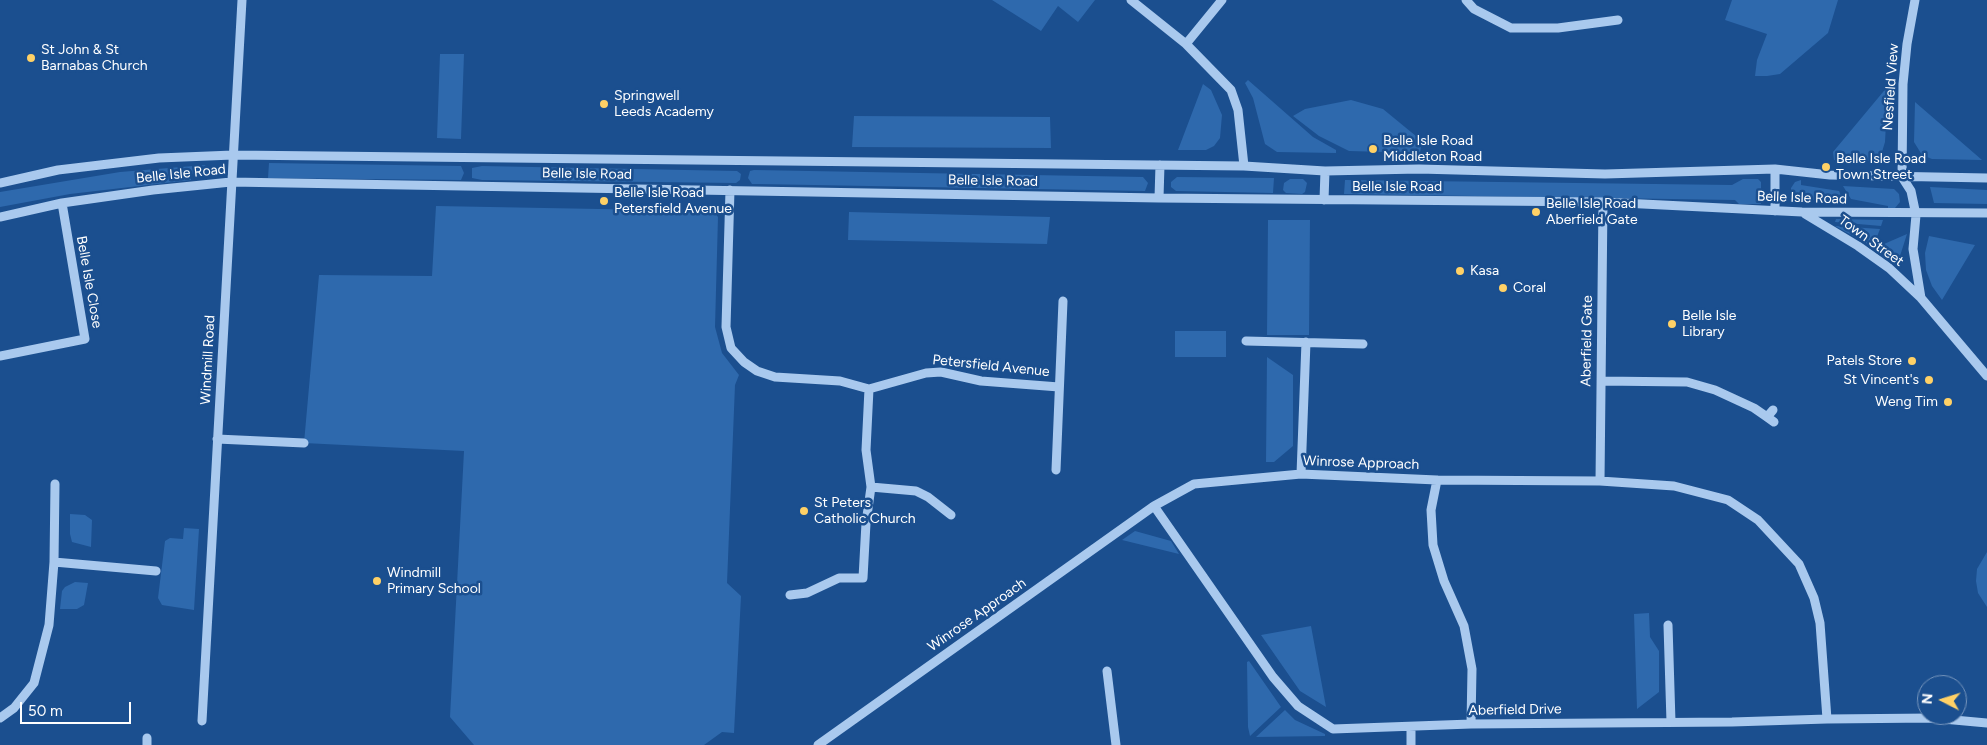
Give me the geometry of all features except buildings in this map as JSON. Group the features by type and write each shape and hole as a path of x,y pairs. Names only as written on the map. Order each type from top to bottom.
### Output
{"street":[{"name":"Windmill Road","path":"202,721 242,0"},
{"path":"1131,0 1186,44 1231,90 1238,110 1244,166"},
{"path":"1186,44 1222,0"},
{"path":"1466,0 1474,9 1511,28 1558,28 1618,20"},
{"name":"Nesfield View","path":"1902,177 1903,84 1907,44 1915,0"},
{"name":"Belle Isle Road","path":"0,183 58,170 158,158 233,155 1244,166 1325,172 1419,170 1604,174 1775,169 1830,176 1987,178"},
{"path":"1159,198 1160,165"},
{"path":"1775,169 1775,211"},
{"path":"1324,200 1325,172"},
{"name":"Town Street","path":"1902,177 1911,191 1916,214 1913,249 1921,298"},
{"name":"Belle Isle Road","path":"0,216 62,203 152,190 231,182 1159,198 1603,202 1802,212 1987,214"},
{"name":"Petersfield Avenue","path":"730,190 726,326 731,348 744,362 757,371 775,377 840,381 869,388 926,373 941,372 981,381 1059,387"},
{"name":"Aberfield Gate","path":"1600,480 1603,202"},
{"name":"Belle Isle Close","path":"0,356 85,339 62,203"},
{"name":"Town Street","path":"1802,212 1858,246 1889,268 1921,298 1987,376"},
{"name":"Petersfield Avenue","path":"1056,470 1063,301"},
{"path":"1246,341 1363,344"},
{"path":"1301,474 1306,342"},
{"path":"1601,381 1687,382 1714,390 1771,416"},
{"path":"790,595 807,593 839,578 863,578 866,523 871,487 866,450 869,388"},
{"path":"217,439 304,443"},
{"name":"Winrose Approach","path":"818,745 1154,506 1194,484 1301,474 1437,480 1600,480 1674,486 1720,497 1758,520 1780,541 1799,564 1818,615 1824,649 1827,718"},
{"path":"1437,480 1431,510 1433,545 1444,581 1464,626 1472,669 1471,724"},
{"path":"0,718 14,708 34,683 49,625 54,562 55,484"},
{"path":"871,487 916,491 928,497 951,515"},
{"name":"Aberfield Drive","path":"1154,506 1273,677 1298,706 1333,729 1411,728 1471,724 1827,718 1932,718 1987,723"},
{"path":"54,562 156,571"},
{"path":"1668,625 1671,722"},
{"path":"1107,671 1116,745"},
{"path":"1411,728 1411,745"}],"shaded area":[{"path":"992,0 1095,0 1078,22 1058,6 1041,31"},
{"path":"1732,0 1838,0 1828,33 1780,74 1755,76 1757,60 1767,34 1725,20"},
{"path":"440,54 464,54 461,139 437,138"},
{"path":"1248,80 1313,137 1336,150 1336,153 1277,152 1265,144 1253,98 1245,83"},
{"path":"1203,84 1211,90 1222,115 1220,138 1214,146 1206,150 1178,150"},
{"path":"1888,86 1885,142 1882,152 1869,161 1834,160 1833,152"},
{"path":"1351,100 1383,109 1422,141 1420,153 1349,151 1319,136 1293,116 1305,109"},
{"path":"1915,102 1982,160 1932,159 1922,155 1914,142"},
{"path":"854,116 1050,117 1051,148 852,147"},
{"path":"269,163 461,166 464,173 461,180 268,178"},
{"path":"206,165 191,175 191,180 70,194 0,207 0,192 120,172"},
{"path":"482,166 737,171 741,174 740,180 736,183 482,180 472,178 472,168"},
{"path":"750,171 1143,177 1148,183 1145,191 752,184 748,178"},
{"path":"1177,177 1274,178 1273,193 1176,191 1171,187 1171,182"},
{"path":"1290,179 1303,179 1307,183 1305,192 1302,194 1286,193 1283,190 1284,183"},
{"path":"1743,179 1758,179 1761,182 1761,204 1739,204 1735,200 1344,194 1345,180 1732,185"},
{"path":"1801,180 1801,185 1839,191 1844,202 1796,199 1791,194 1791,188 1795,182"},
{"path":"1843,186 1894,189 1899,194 1900,202 1895,208 1888,210 1888,206 1851,199"},
{"path":"1930,187 1987,190 1987,204 1934,203"},
{"path":"436,206 709,211 714,212 718,217 715,327 722,353 739,375 735,385 727,583 741,596 734,733 722,732 704,745 474,745 450,717 464,451 304,443 319,275 432,276"},
{"path":"849,212 1050,217 1047,244 848,240"},
{"path":"1836,219 1883,220 1881,226 1835,222"},
{"path":"1268,220 1310,220 1309,335 1267,335"},
{"path":"1835,226 1880,229 1873,247"},
{"path":"1907,234 1900,256 1887,257 1878,250 1884,244"},
{"path":"1929,236 1975,245 1942,300 1932,286 1926,270 1925,253"},
{"path":"1175,331 1226,331 1226,357 1175,357"},
{"path":"1267,357 1293,375 1293,446 1274,462 1266,462"},
{"path":"70,514 85,515 92,520 91,547 72,542"},
{"path":"184,528 199,529 194,610 162,605 158,598 165,541 170,538 183,539"},
{"path":"1135,531 1171,541 1179,554 1122,540"},
{"path":"1987,552 1987,607 1978,593 1976,581 1977,569"},
{"path":"75,582 88,583 84,605 77,609 60,609 62,591 65,587"},
{"path":"1649,613 1650,637 1659,651 1659,692 1637,709 1634,614"},
{"path":"1311,626 1326,707 1300,691 1261,635"},
{"path":"1249,661 1281,707 1250,736 1248,727 1247,662"},
{"path":"1285,710 1295,720 1325,734 1325,736 1256,737"}],"place":[{"name":"St John & St Barnabas Church","path":"31,58"},
{"name":"Springwell Leeds Academy","path":"604,104"},
{"name":"Belle Isle Road Middleton Road","path":"1373,149"},
{"name":"Belle Isle Road Town Street","path":"1826,167"},
{"name":"Belle Isle Road Petersfield Avenue","path":"604,201"},
{"name":"Belle Isle Road Aberfield Gate","path":"1536,212"},
{"name":"Kasa","path":"1460,271"},
{"name":"Coral","path":"1503,288"},
{"name":"Belle Isle Library","path":"1672,324"},
{"name":"Patels Store","path":"1912,361"},
{"name":"St Vincent's","path":"1929,380"},
{"name":"Weng Tim","path":"1948,402"},
{"name":"St Peters Catholic Church","path":"804,511"},
{"name":"Windmill Primary School","path":"377,581"}]}
